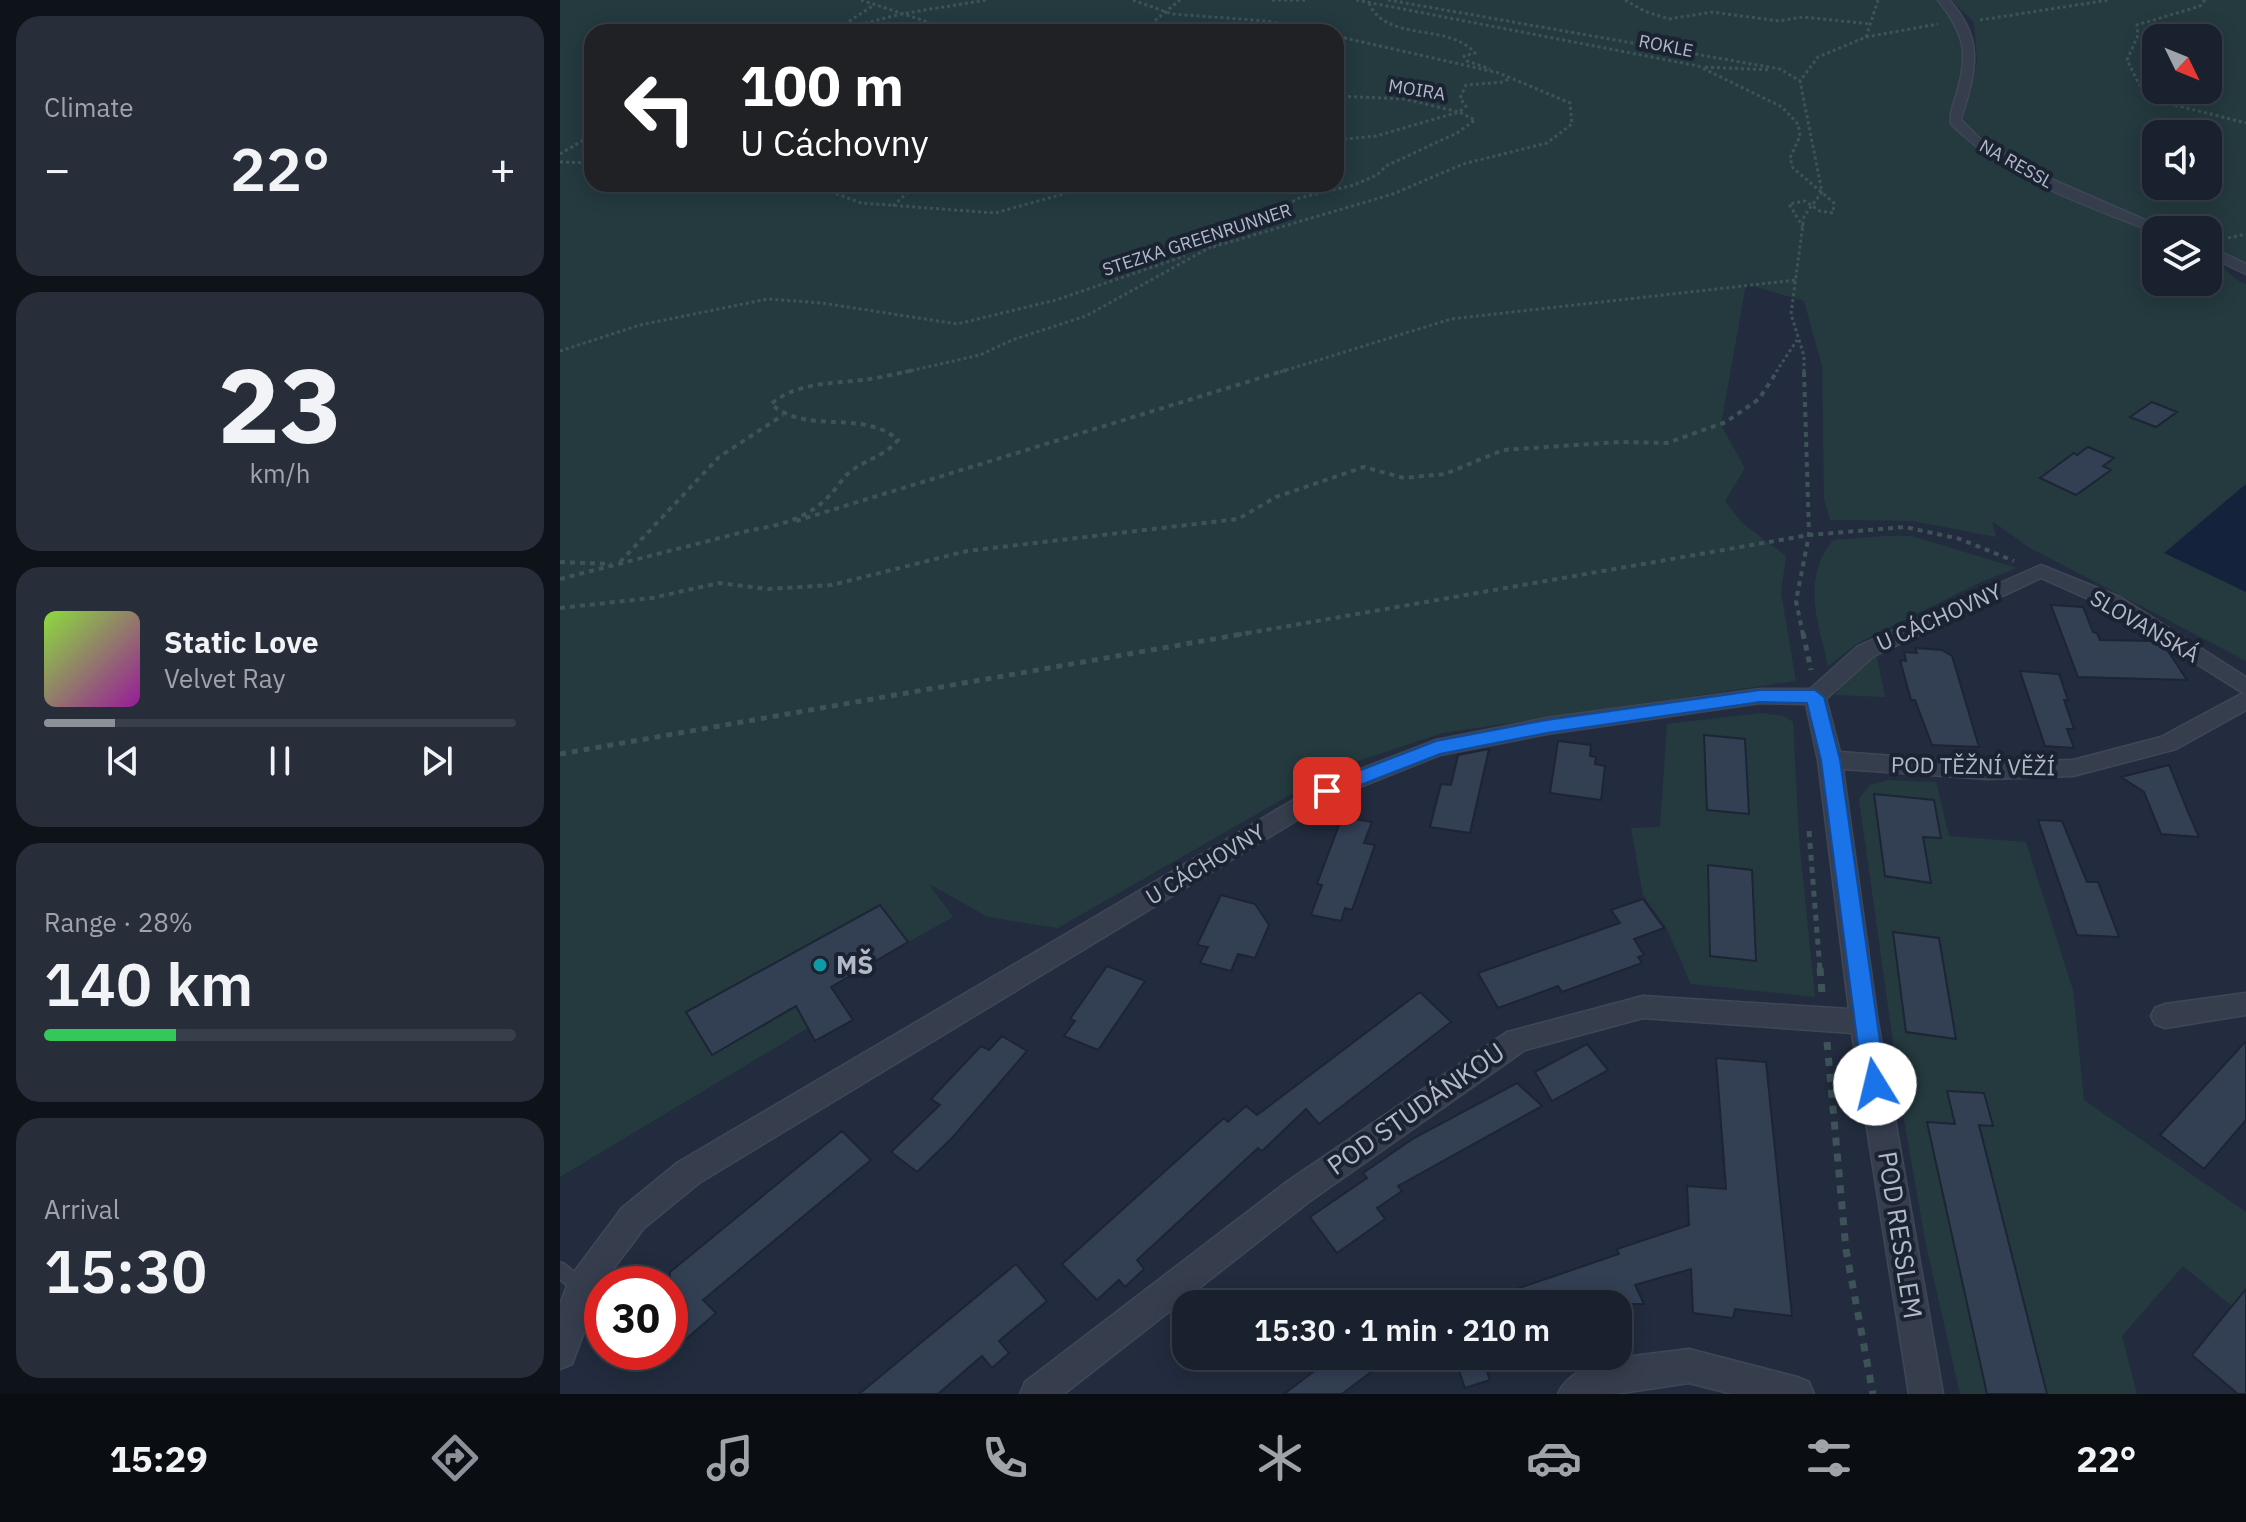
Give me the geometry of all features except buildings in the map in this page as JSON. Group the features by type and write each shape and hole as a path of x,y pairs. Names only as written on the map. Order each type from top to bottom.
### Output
{"street":[{"name":"NA RESSL","path":"1943,0 1966,30 1972,61 1955,121 1971,139 2011,165 2142,222"},
{"path":"2222,257 2246,270"},
{"name":"SLOVANSKÁ","path":"2041,571 2113,602 2246,687"},
{"name":"U CÁCHOVNY","path":"560,1352 571,1279 633,1218 688,1173 1327,791 1436,748 1547,726 1760,696 1815,697 1866,651 2041,571"},
{"name":"POD RESSLEM","path":"1815,697 1830,760 1864,1022 1926,1394"},
{"name":"POD TĚŽNÍ VĚŽÍ","path":"1830,760 1988,771 2073,768 2168,743 2246,700"},
{"path":"2165,1016 2246,1004"},
{"name":"POD STUDÁNKOU","path":"1037,1394 1299,1191 1517,1040 1643,1007 1864,1022"},
{"path":"1575,1394 1597,1380 1689,1366 1797,1394"}],"path":[{"path":"861,0 933,24"},
{"path":"861,24 986,0"},
{"path":"1133,0 1165,12 1281,24"},
{"path":"1151,24 1180,0"},
{"path":"1272,0 1305,0"},
{"name":"ROKLE","path":"1356,0 1698,66 1782,107 1798,124 1800,136 1790,158 1793,168 1822,192"},
{"path":"1388,0 1780,69 1800,81 1822,192 1834,203 1833,213 1805,201 1789,204 1804,232"},
{"path":"1625,0 1644,11 1669,19 1712,12 1779,21 1803,17 1871,24"},
{"path":"1866,37 1878,0"},
{"path":"1800,81 1818,57 1866,37 1961,21 2012,18 2061,5 2109,0"},
{"path":"2205,0 2200,6 2137,25 2138,35 2127,60 2139,84 2163,102 2246,123"},
{"name":"MOIRA","path":"1374,2 1367,4 1381,19 1459,39 1475,53 1464,56 1467,61 1499,73"},
{"path":"844,24 874,5"},
{"name":"STEZKA GREENRUNNER","path":"560,351 640,325 768,299 822,303 957,324 1056,300 1198,252 1393,194 1463,164 1547,143 1572,124 1570,103 1499,73 1344,38"},
{"path":"1698,66 1759,71 1780,69"},
{"name":"MOIRA","path":"1344,96 1404,99 1459,112 1466,106 1460,98 1466,85 1503,82 1511,78"},
{"path":"1344,139 1376,136 1459,112 1475,120 1457,133 1386,166 1377,175 1344,187"},
{"path":"560,154 584,140"},
{"path":"560,162 584,163"},
{"path":"832,192 861,203 995,213 1074,192"},
{"path":"893,206 908,192"},
{"path":"780,526 828,498 850,472 890,450 898,440 881,427 783,415 771,404 783,394 827,383 873,379 980,355 1012,340 1086,316 1299,198 1324,192"},
{"path":"1809,657 1796,601 1809,535 1804,356 1791,314 1804,216 1822,192"},
{"path":"560,579 751,530 780,526 1451,319 1796,280"},
{"path":"560,608 652,598 719,583 768,589 832,585 967,551 1238,519 1276,497 1364,467 1404,478 1445,474 1503,450 1620,442 1667,443 1726,422 1759,399 1797,339"},
{"path":"560,562 618,564 719,457 783,415"},
{"path":"560,754 1809,535 1905,527 1960,539 2041,571"}],"green space":[{"path":"560,0 1937,0 1949,15 1961,43 1961,71 1949,120 1969,140 2019,173 2142,228 2142,296 2222,296 2222,267 2246,284 2246,661 2030,548 1992,521 1996,537 1913,521 1830,520 1824,499 1822,366 1804,301 1746,284 1721,425 1745,468 1725,501 1742,523 1786,556 1781,593 1796,681 1442,733 1337,768 1058,928 988,917 929,884 953,917 908,942 880,905 712,1055 798,1006 808,1028 560,1177"},
{"path":"1951,0 2246,0 2246,265 2222,255 2222,216 2142,216 2142,220 2014,165 1976,140 1963,122 1977,62 1974,22"},
{"path":"1912,536 2017,568 1981,582 1858,643 1828,666 1815,601 1817,570 1823,555 1833,540"},
{"path":"1876,653 1885,697 1835,695 1848,677"},
{"path":"1761,713 1784,716 1793,722 1799,839 1815,997 1691,984 1666,927 1643,895 1631,828 1660,827 1667,724"},
{"path":"1888,780 1936,782 1949,836 2026,842 2073,990 2084,1100 2246,1212 2246,1289 2232,1306 2183,1266 2122,1336 2137,1394 1960,1394 1926,1245 1904,1120 1859,799 1870,785"}],"water":[{"path":"2246,484 2246,592 2164,553"}],"place":[{"name":"MŠ","path":"820,965"}],"route":[{"path":"1327,791 1436,748 1547,726 1760,696 1815,697 1830,760 1875,1084"}]}
